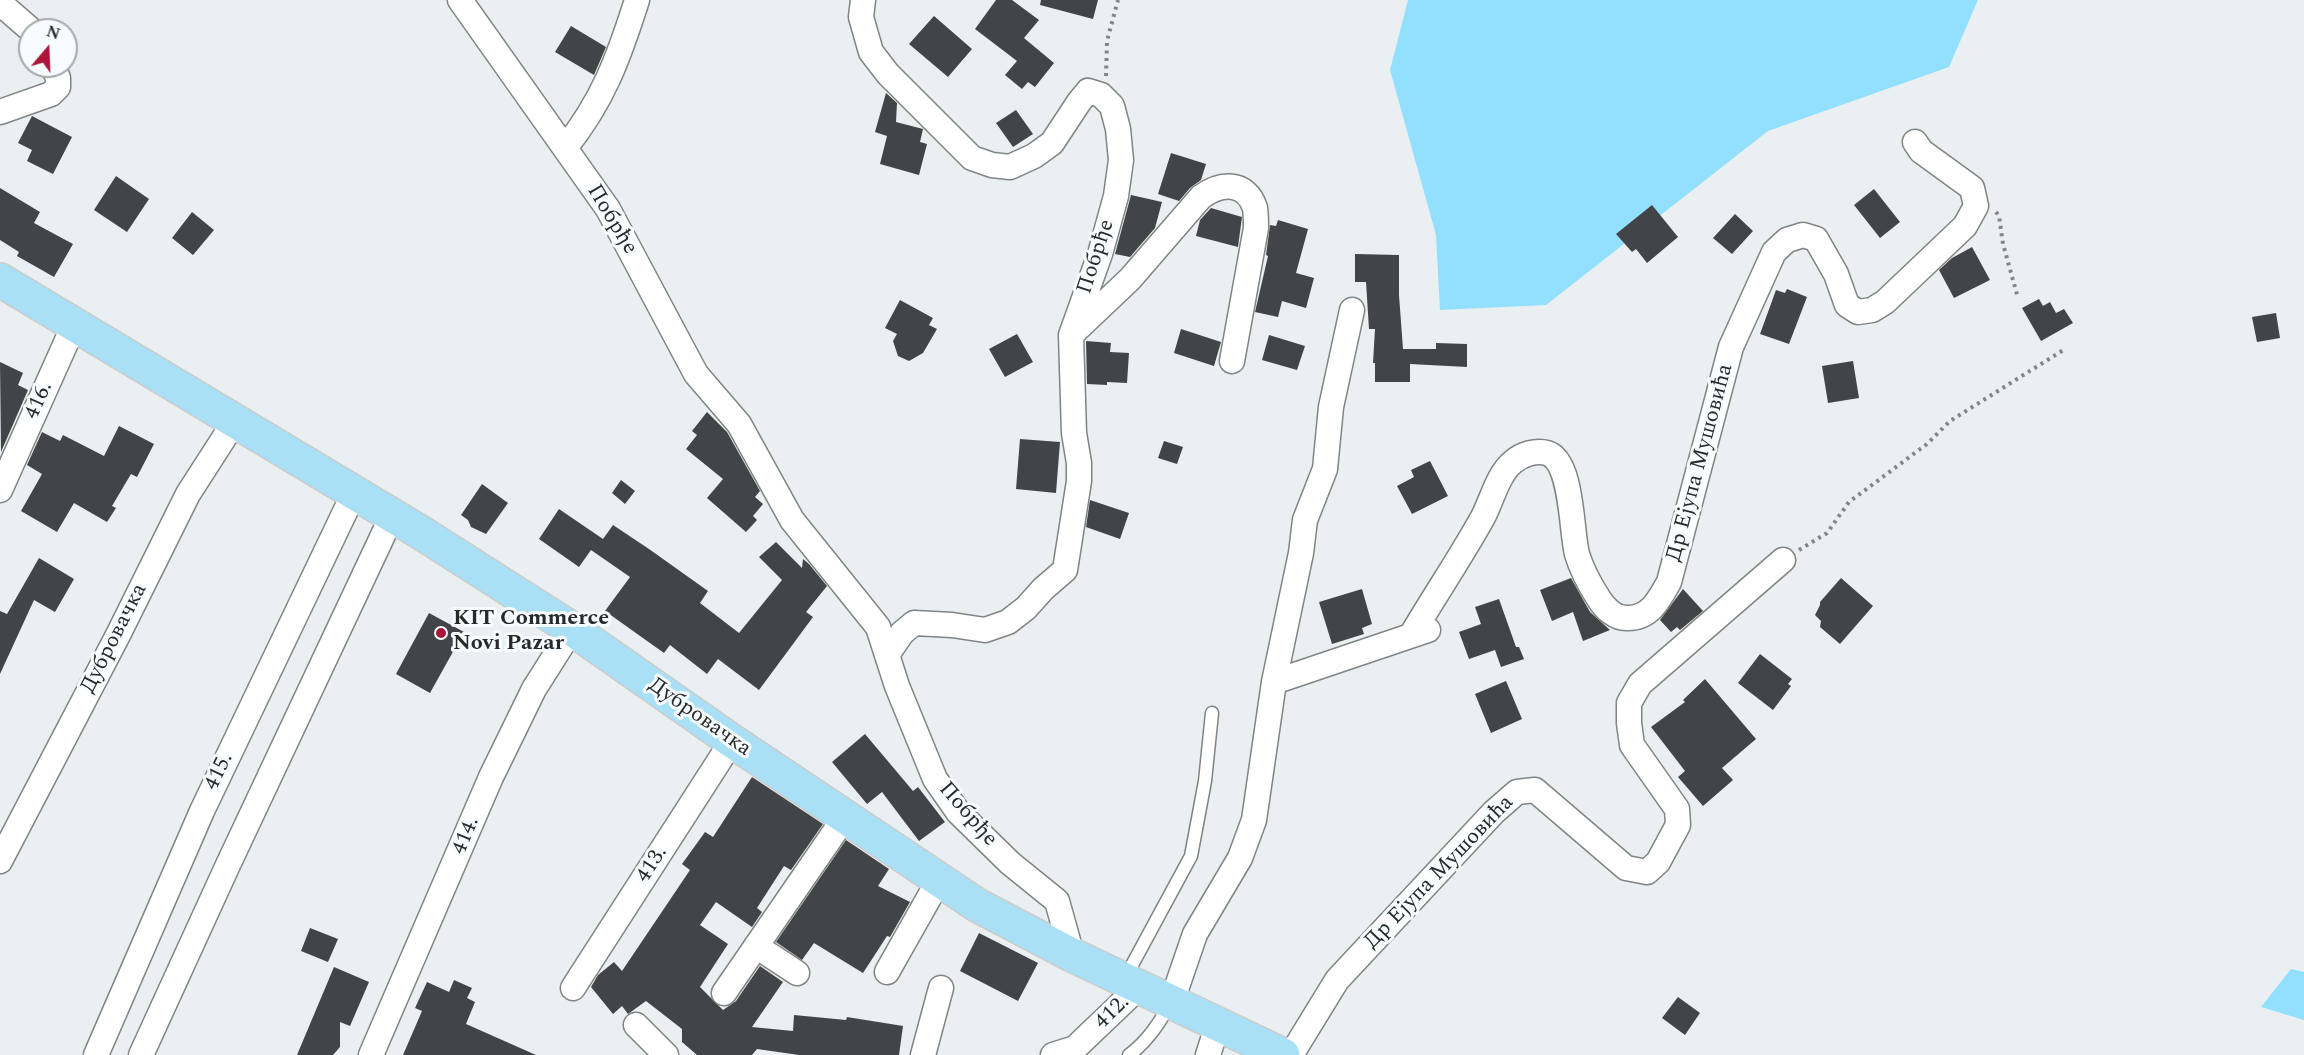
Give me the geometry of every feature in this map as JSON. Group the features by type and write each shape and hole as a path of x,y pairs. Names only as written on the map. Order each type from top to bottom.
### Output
{"main road":[{"name":"Дубровачка","path":"0,280 392,516 572,629 732,741 939,880 1006,921 1072,955 1172,1001"},
{"path":"1172,1001 1283,1055"}],"street":[{"name":"Побрђе","path":"460,0 608,209 696,374 739,424 792,520 878,627 897,686 935,779 958,812 1010,863 1057,902 1072,955"},
{"path":"565,148 585,123 604,90 637,0"},
{"path":"863,0 861,18 871,52 888,74 972,158 992,165 1010,167 1034,156 1052,143 1088,91 1101,94 1112,106"},
{"path":"0,3 18,19"},
{"path":"0,112 51,94 58,87 58,78"},
{"name":"Побрђе","path":"887,655 902,633 914,623 985,630 1008,622 1065,570 1079,472 1074,433 1071,335 1100,254 1116,196 1121,160 1118,129 1112,106"},
{"path":"1915,142 1921,151 1972,188 1976,206"},
{"path":"1071,335 1130,279 1200,197 1211,189 1224,185 1237,188 1247,196 1255,208 1256,228 1232,361"},
{"name":"Др Ејупа Мушовића","path":"1274,682 1423,631 1501,480 1512,462 1529,453 1548,453 1560,463 1566,483 1577,554 1588,582 1604,607 1621,618 1639,618 1656,605 1670,582 1731,347 1774,252 1788,240 1803,235 1816,239 1836,274 1846,305 1858,312 1872,310 1885,302 1965,226 1976,206"},
{"path":"1172,1001 1195,934 1240,858 1251,829 1274,682 1301,553 1305,520 1325,469 1331,407 1352,310"},
{"name":"416.","path":"2,480 74,325"},
{"name":"Дубровачка","path":"0,861 188,494 235,421"},
{"name":"415.","path":"96,1055 201,811 354,493"},
{"name":"415.","path":"141,1055 392,516"},
{"name":"Др Ејупа Мушовића","path":"1291,1055 1338,980 1494,812 1517,792 1535,790 1626,868 1647,872 1658,862 1678,825 1677,809 1632,745 1629,704 1640,684 1783,560"},
{"name":"414.","path":"372,1052 491,777 534,689 572,629"},
{"name":"413.","path":"573,988 732,741"},
{"path":"724,993 845,817"},
{"path":"887,972 939,880"},
{"path":"756,946 797,973"},
{"name":"412.","path":"1053,1055 1075,1048 1133,982"},
{"path":"923,1055 941,988"},
{"path":"1209,1055 1218,1023"},
{"path":"636,1025 666,1055"}],"lane":[{"path":"1133,982 1191,856 1208,758 1212,713"},
{"path":"1129,1055 1139,1048 1157,1028 1172,1001"}],"path":[{"path":"1112,106 1106,72 1107,41 1118,0"},
{"path":"1976,206 1983,204 1993,209 1999,216 2002,244 2018,298"},
{"path":"1783,560 1827,533 1849,502 1927,444 1950,421 2065,349"}],"shaded area":[{"path":"1408,0 1978,0 1949,67 1768,131 1546,305 1440,310 1436,235 1390,70"},
{"path":"2291,969 2304,972 2304,1020 2261,1007"}],"building":[{"path":"996,0 1012,0 1039,20 1024,38 1054,63 1035,87 1028,82 1022,89 1005,75 1017,61 975,29"},
{"path":"1041,0 1098,0 1093,19 1040,5"},
{"path":"934,16 972,49 948,77 909,44"},
{"path":"571,26 606,47 594,75 555,52"},
{"path":"886,93 897,103 896,122 923,129 920,142 927,144 919,175 880,164 887,136 875,132"},
{"path":"1016,110 1033,134 1013,147 996,123"},
{"path":"32,116 72,137 53,174 27,161 32,150 18,143"},
{"path":"1171,153 1206,164 1201,180 1190,188 1179,201 1158,194"},
{"path":"116,176 149,199 127,232 94,210"},
{"path":"0,188 40,212 34,223 73,244 54,277 17,256 19,252 0,240"},
{"path":"1874,189 1900,222 1880,238 1854,205"},
{"path":"1131,195 1162,202 1155,228 1130,257 1115,254"},
{"path":"1652,205 1678,237 1647,263 1636,249 1632,252 1616,234"},
{"path":"1211,208 1242,217 1238,247 1196,236 1200,220"},
{"path":"192,212 214,230 193,255 172,238"},
{"path":"1735,214 1753,231 1732,254 1713,238"},
{"path":"1278,220 1308,229 1296,273 1314,278 1306,308 1282,301 1278,317 1255,312 1268,256 1266,255 1270,225 1276,226"},
{"path":"1972,247 1990,280 1954,298 1939,270 1952,258"},
{"path":"1355,254 1399,255 1403,349 1436,349 1436,343 1467,344 1467,367 1410,364 1410,382 1375,382 1375,363 1373,363 1375,329 1369,329 1366,282 1355,282"},
{"path":"1787,289 1807,297 1789,344 1760,334 1776,290 1785,293"},
{"path":"2039,299 2043,306 2050,302 2056,313 2064,309 2073,323 2041,341 2022,308"},
{"path":"900,300 933,318 929,325 937,329 923,353 909,361 898,356 893,341 897,334 885,328"},
{"path":"2276,313 2280,338 2257,342 2252,317"},
{"path":"1181,329 1221,342 1214,366 1174,353"},
{"path":"1017,334 1033,362 1005,377 989,349"},
{"path":"1269,335 1305,346 1297,370 1262,360"},
{"path":"1086,341 1111,343 1110,352 1129,353 1127,383 1087,384"},
{"path":"1853,361 1859,398 1828,403 1822,366"},
{"path":"0,362 23,373 18,385 28,390 1,452"},
{"path":"707,412 727,432 760,491 755,497 763,504 753,516 757,520 746,532 707,498 723,479 686,449 697,435 692,431"},
{"path":"119,426 154,444 137,477 131,474 112,506 116,508 107,522 74,503 57,532 21,511 42,474 27,465 42,432 60,441 63,435 104,456"},
{"path":"1020,439 1060,442 1056,493 1016,489"},
{"path":"1164,441 1183,447 1177,464 1158,458"},
{"path":"1430,461 1448,496 1412,514 1397,486 1414,477 1411,470"},
{"path":"621,480 635,491 625,504 612,493"},
{"path":"482,484 508,503 486,534 471,527 468,520 461,515"},
{"path":"1090,500 1129,513 1120,539 1086,527"},
{"path":"559,509 603,539 613,525 649,549 708,591 700,603 739,633 782,580 759,557 776,542 802,568 803,559 809,564 827,586 806,612 813,617 759,690 718,659 707,674 670,645 664,653 605,611 630,577 591,550 579,567 539,539"},
{"path":"39,558 74,579 55,612 34,600 0,674 0,611 7,614"},
{"path":"1571,578 1590,612 1610,630 1583,641 1573,612 1552,621 1540,590"},
{"path":"1841,578 1873,606 1840,644 1820,627 1821,621 1815,615 1820,602"},
{"path":"1362,589 1372,624 1362,628 1364,634 1332,644 1319,602"},
{"path":"1683,589 1703,611 1680,630 1677,627 1671,632 1660,620"},
{"path":"1499,599 1516,647 1519,647 1524,659 1501,667 1495,650 1469,659 1459,632 1481,624 1475,607"},
{"path":"429,613 464,632 430,693 396,674"},
{"path":"1760,654 1792,679 1788,684 1791,686 1773,710 1738,683"},
{"path":"1705,679 1756,739 1722,768 1733,780 1703,806 1678,777 1685,771 1651,727 1685,702 1683,700"},
{"path":"1506,681 1522,719 1491,733 1475,694"},
{"path":"865,734 913,791 918,787 945,822 919,841 882,792 867,804 832,762"},
{"path":"752,777 823,824 791,870 784,866 757,908 762,912 752,927 716,902 700,925 728,944 700,987 723,1010 736,1001 760,966 783,982 752,1027 793,1031 794,1015 846,1020 847,1017 903,1026 899,1055 799,1055 757,1049 752,1055 697,1055 682,1042 682,1029 646,1001 628,1014 622,1006 613,1014 591,987 598,975 614,962 622,971 690,870 682,864 705,832 713,837"},
{"path":"846,840 889,869 878,886 910,902 890,937 887,936 863,973 814,943 802,960 776,942"},
{"path":"310,928 338,939 328,962 301,951"},
{"path":"979,933 1038,963 1018,1001 960,971"},
{"path":"334,967 369,982 350,1026 340,1022 340,1047 333,1055 297,1055"},
{"path":"454,980 472,988 467,998 475,1002 466,1024 536,1055 403,1055 422,1011 415,1008 427,982 449,992"},
{"path":"1678,997 1700,1013 1685,1035 1662,1018"}],"place":[{"name":"KIT Commerce Novi Pazar","path":"441,633"}]}
